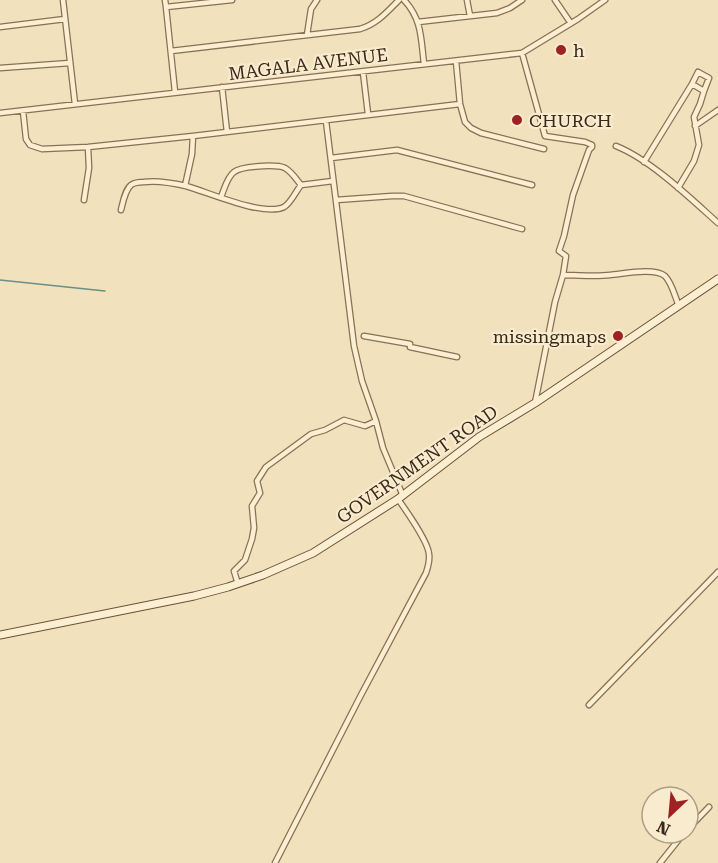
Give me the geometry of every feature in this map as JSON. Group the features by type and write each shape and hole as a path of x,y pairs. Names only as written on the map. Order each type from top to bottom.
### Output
{"street":[{"path":"63,0 75,104"},
{"path":"165,0 175,92"},
{"path":"166,7 232,0"},
{"path":"307,35 311,9 317,0"},
{"path":"171,51 360,29 378,21 401,0 412,9 418,22 424,64"},
{"path":"468,0 470,16"},
{"path":"418,22 497,13 522,0"},
{"path":"555,0 570,22"},
{"name":"MAGALA AVENUE","path":"0,113 522,53 605,0"},
{"path":"0,27 65,20"},
{"path":"522,53 545,136 592,145 573,195 559,250 566,256 535,403"},
{"path":"456,61 460,104 465,122 476,131 544,149"},
{"path":"0,69 70,63"},
{"path":"363,72 368,114"},
{"path":"644,162 698,72 709,78 694,117 699,145 694,161 678,188"},
{"path":"692,84 704,91"},
{"path":"222,87 227,132"},
{"path":"23,111 26,139 30,145 42,149 88,147 193,136 460,104"},
{"path":"695,126 718,110"},
{"path":"275,863 426,573 429,563 429,552 401,497 362,381 354,346 326,121"},
{"path":"185,186 192,154 193,136"},
{"path":"616,146 644,162 718,223"},
{"path":"84,200 89,168 88,147"},
{"path":"331,158 398,150 532,185"},
{"path":"221,197 234,172 240,169 283,167 290,171 301,185"},
{"path":"121,210 127,190 136,182 150,181 185,186 243,205 274,209 284,207 290,202 301,185 333,181"},
{"path":"336,200 404,196 522,229"},
{"path":"563,275 658,272 668,280 679,306"},
{"name":"GOVERNMENT ROAD","path":"0,635 194,596 238,584 313,552 401,497 479,437 535,403 718,279"},
{"path":"364,336 457,357"},
{"path":"238,584 234,571 244,560 252,539 254,528 252,506 260,493 257,481 263,470 310,434 325,430 344,420 365,426 376,420"},
{"path":"589,705 718,572"},
{"path":"700,816 709,807"},
{"path":"660,863 674,845"}],"waterway":[{"path":"0,280 105,291"}],"place":[{"name":"h","path":"561,50"},
{"name":"CHURCH","path":"517,120"},
{"name":"missingmaps","path":"618,336"}]}
